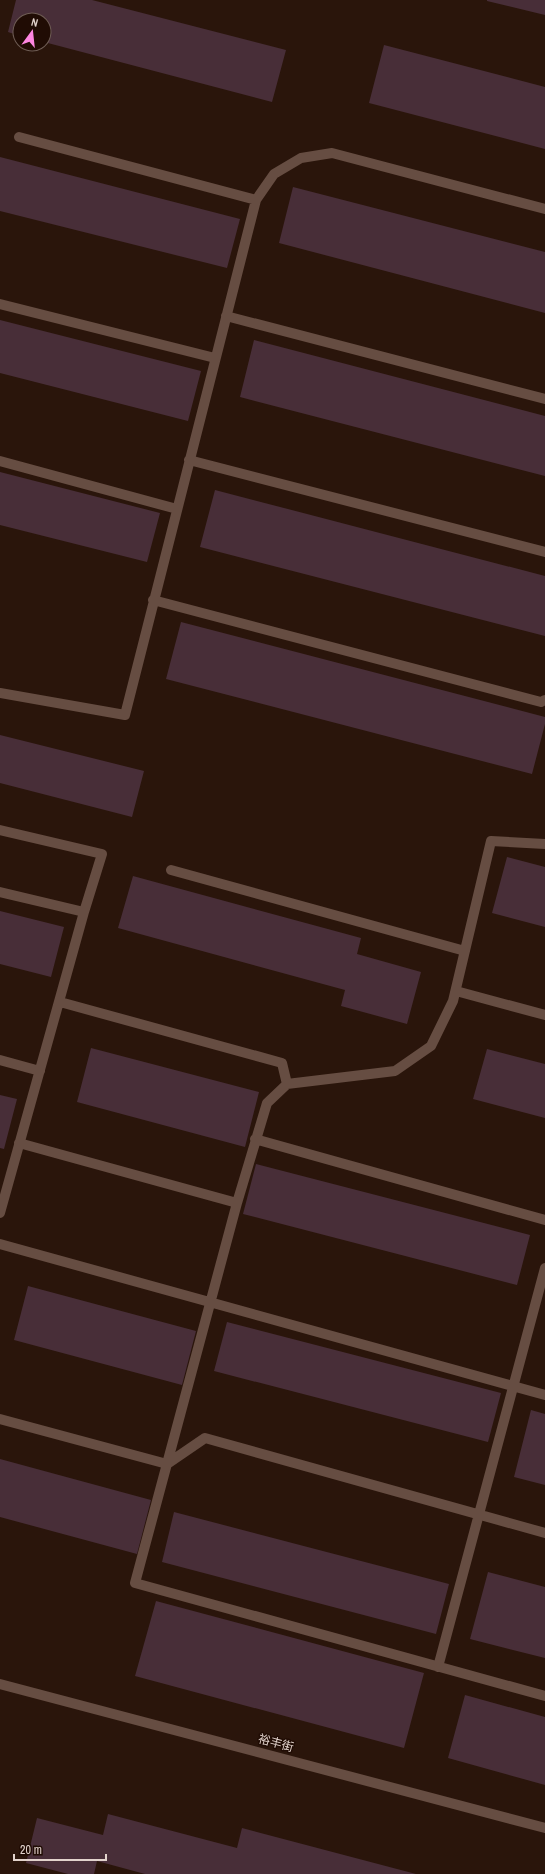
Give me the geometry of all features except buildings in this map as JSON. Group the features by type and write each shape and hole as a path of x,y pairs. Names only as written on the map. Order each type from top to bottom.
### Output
{"street":[{"path":"19,137 256,200"},
{"path":"0,693 124,715 256,200 274,174 301,158 332,153 545,209"},
{"path":"0,304 215,358"},
{"path":"226,316 545,400"},
{"path":"189,460 545,552"},
{"path":"0,462 177,509"},
{"path":"154,600 541,702 545,700"},
{"path":"0,830 102,854 84,912 0,1213"},
{"path":"545,844 491,841 456,991 453,1001 431,1046 395,1071 287,1084 267,1103 237,1203 135,1583 545,1696"},
{"path":"171,870 465,951"},
{"path":"0,892 84,912"},
{"path":"456,991 545,1015"},
{"path":"60,1002 282,1063 287,1084"},
{"path":"0,1060 40,1071"},
{"path":"255,1140 545,1220"},
{"path":"19,1143 237,1203"},
{"path":"0,1244 545,1396"},
{"path":"438,1667 545,1268"},
{"path":"0,1419 167,1464 206,1438 545,1533"},
{"name":"裕丰街","path":"0,1684 545,1828"}]}
